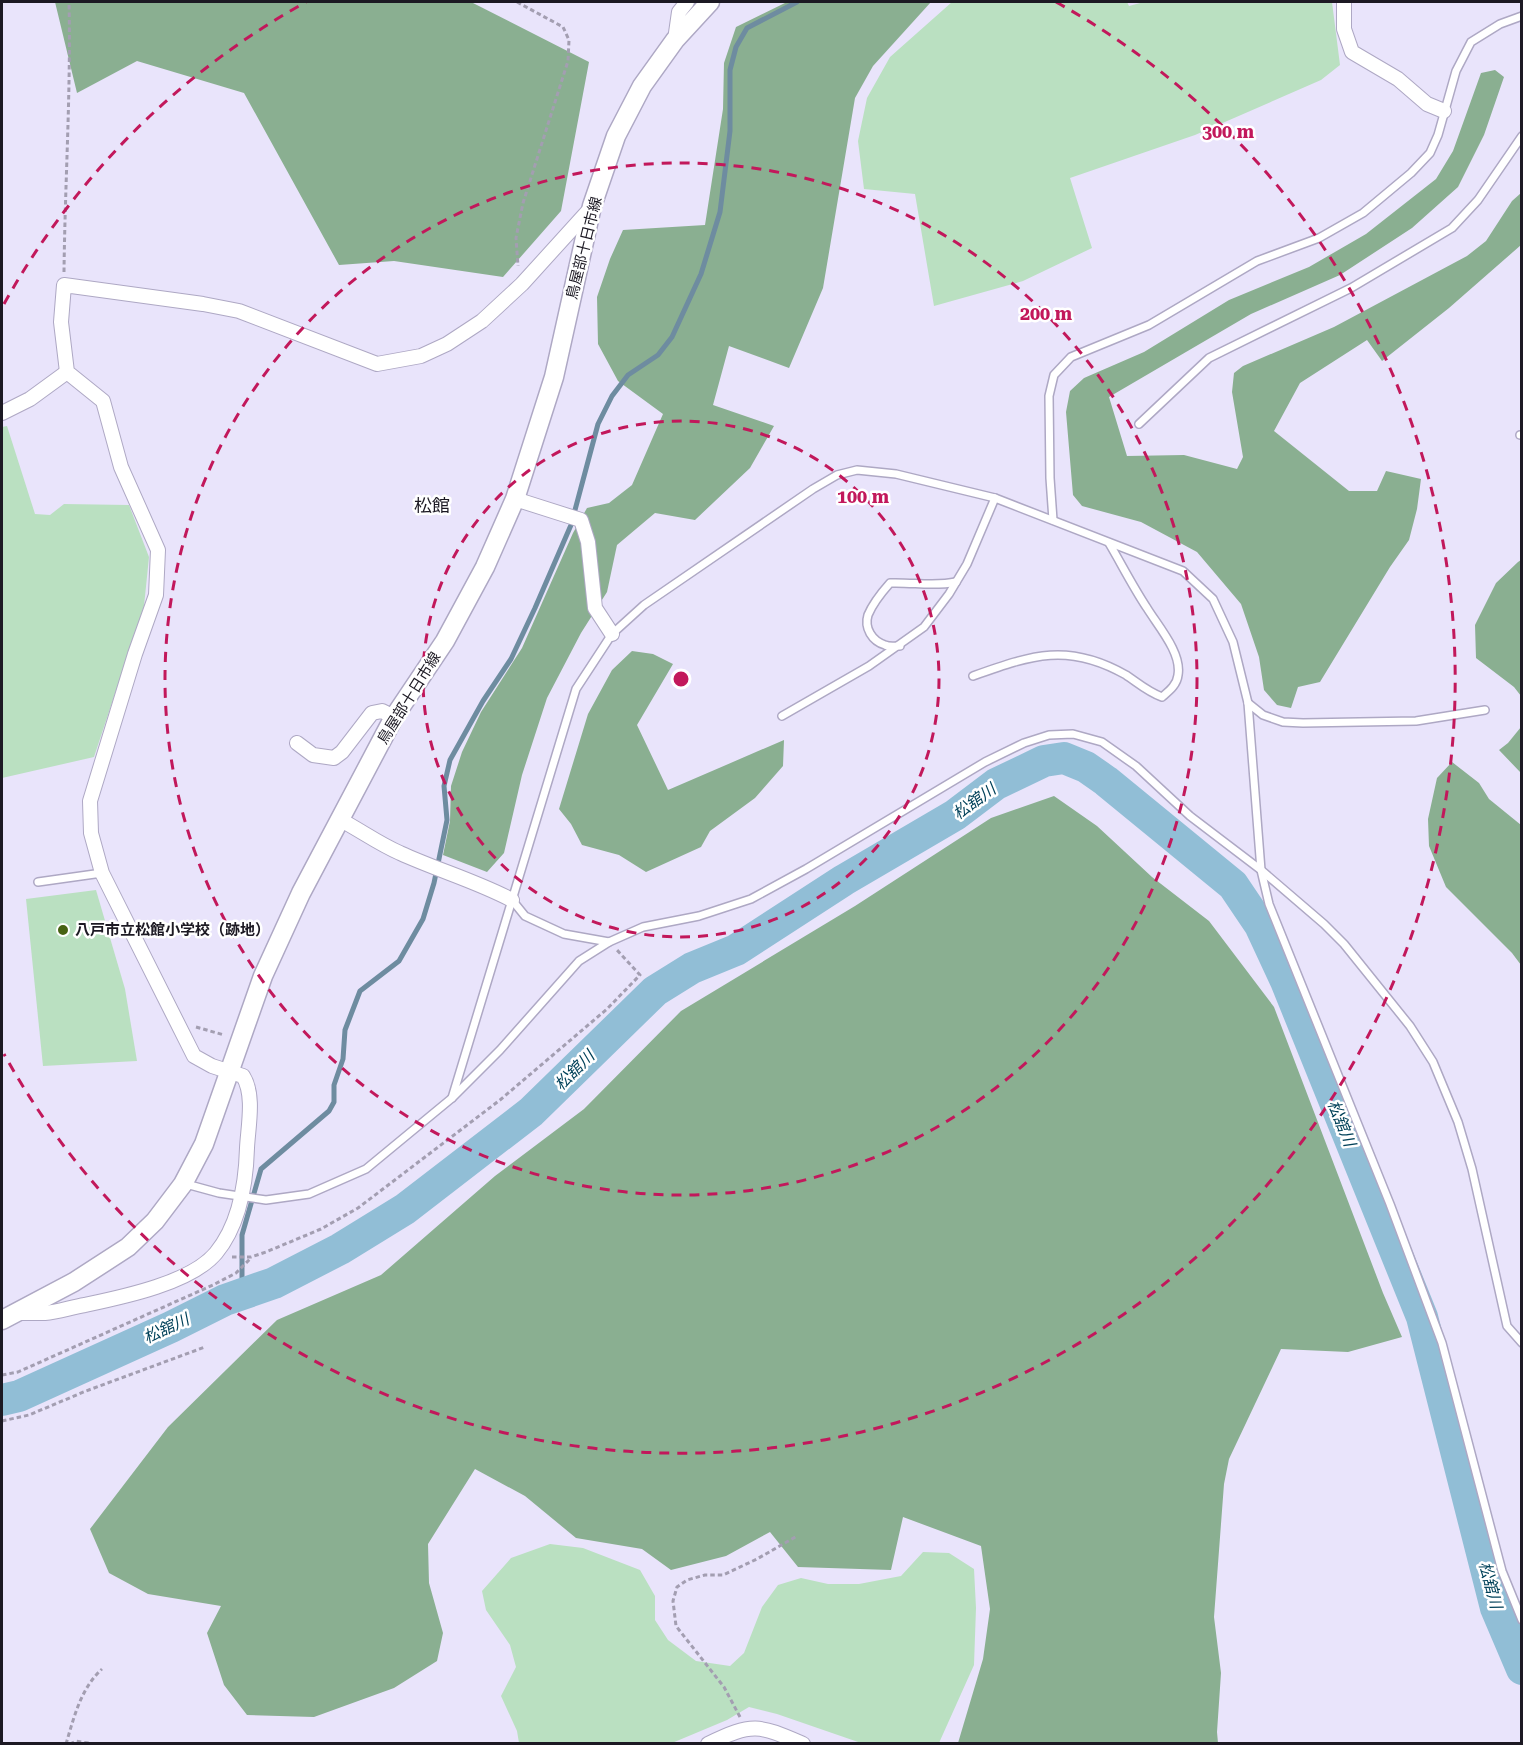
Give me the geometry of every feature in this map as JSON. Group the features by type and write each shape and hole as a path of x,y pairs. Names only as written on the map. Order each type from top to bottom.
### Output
{"main road":[{"name":"鳥屋部十日市線","path":"8,1317 74,1282 128,1247 155,1221 183,1184 204,1144 263,976 301,893 394,717 445,641 485,567 515,499 554,377 592,206 616,136 642,86 675,40 710,2"}],"street":[{"path":"675,40 679,12 687,2"},
{"path":"1344,2 1344,29 1352,52 1398,79 1427,104 1444,111"},
{"path":"8,1317 47,1313 120,1298 192,1271 216,1252 236,1215 242,1197 246,1162 249,1101 247,1082 243,1076 212,1066 194,1056 102,873 91,832 90,801 125,685 156,595 158,550 121,467 103,400 67,372 61,322 64,285 239,311 376,364 421,356 447,344 482,321 522,284 592,206"},
{"path":"2,413 30,399 67,372"},
{"path":"515,499 581,520 588,542 595,608 612,634"},
{"path":"297,743 313,755 334,758 342,752 372,713 382,711 394,717"},
{"path":"339,819 398,852 443,872 487,887 512,900"},
{"path":"708,1743 754,1727 772,1730 803,1743"}],"lane":[{"path":"1053,520 1049,396 1054,375 1071,357 1149,325 1257,261 1319,238 1363,213 1411,173 1430,153 1438,135 1456,71 1472,42 1500,24 1521,16"},
{"path":"1139,424 1209,358 1351,288 1452,228 1478,200 1521,136"},
{"path":"452,1098 576,689 612,634 644,605 742,536 837,475 857,470 873,470 947,485 995,498 1183,571 1213,599 1233,642 1248,703 1261,870 1269,904 1390,1204 1442,1343 1502,1571 1521,1620"},
{"path":"782,716 869,666 924,627 956,582 979,539 995,498"},
{"path":"973,676 1025,658 1064,654 1095,660 1126,675 1150,693 1162,697 1172,689 1178,675 1177,658 1163,630 1147,608 1109,543"},
{"path":"900,646 886,646 868,631 868,616 890,583 944,585 956,582"},
{"path":"1248,703 1263,715 1283,722 1416,721 1485,710"},
{"path":"183,1184 219,1193 266,1200 309,1194 366,1169 452,1098 500,1050 579,961 609,942 643,927 699,916 751,899 985,762 1024,743 1049,735 1073,734 1102,742 1136,766 1190,816 1261,870 1344,944 1410,1026 1433,1062 1458,1122 1473,1169 1507,1326 1521,1343"},
{"path":"38,882 102,873"},
{"path":"512,900 525,916 564,934 609,942"}],"path":[{"path":"64,285 64,188 70,68 69,2"},
{"path":"517,2 562,27 569,40 568,61 523,203 516,238 518,271 522,284"},
{"path":"216,1252 234,1258 251,1257 321,1228 358,1208 500,1100 606,1010 640,975 609,942"},
{"path":"177,1026 188,1024 224,1035"},
{"path":"2,1375 18,1372 213,1285 236,1273 251,1257"},
{"path":"2,1421 28,1414 205,1347"},
{"path":"746,1729 724,1687 676,1626 674,1601 677,1587 687,1580 705,1575 723,1575 797,1536"},
{"path":"94,1743 76,1741 68,1743 77,1707 87,1687 102,1669"}],"green space":[{"path":"55,2 471,2 589,62 561,211 503,277 394,261 339,265 244,93 137,61 77,93"},
{"path":"787,2 931,2 873,66 855,98 823,288 789,368 729,346 713,405 774,426 750,468 695,520 655,513 617,545 607,592 581,633 547,698 522,775 504,853 487,872 443,855 450,821 451,786 462,752 481,712 522,648 573,533 587,508 609,503 632,485 663,414 618,381 598,344 597,297 610,259 623,230 705,225 723,109 724,63 736,27"},
{"path":"952,2 1127,2 1129,6 1144,2 1332,2 1340,65 1321,80 1195,135 1070,178 1092,248 1023,281 934,306 915,194 864,189 858,141 867,98 890,57"},
{"path":"1495,70 1504,77 1484,135 1458,187 1412,228 1340,275 1251,314 1109,397 1127,456 1184,455 1237,469 1243,457 1232,392 1234,373 1243,366 1334,327 1467,256 1486,241 1512,201 1521,193 1521,245 1449,308 1382,361 1367,340 1300,383 1274,431 1349,491 1377,491 1386,471 1421,479 1417,509 1409,540 1320,682 1298,687 1291,708 1277,705 1264,690 1259,657 1241,604 1197,552 1141,522 1082,506 1073,495 1066,412 1070,391 1084,378 1144,352 1229,300 1309,267 1366,234 1436,179 1453,151 1481,73"},
{"path":"7,426 35,514 50,515 64,504 129,505 149,557 144,606 94,757 2,778 2,427"},
{"path":"1522,560 1521,696 1514,687 1476,658 1475,625 1496,583"},
{"path":"632,651 653,654 673,664 637,725 668,790 784,740 783,766 755,798 710,831 701,847 646,872 619,855 582,845 571,824 559,809 588,714 612,670"},
{"path":"1521,727 1521,773 1499,750"},
{"path":"1452,762 1479,783 1489,799 1521,825 1521,965 1512,953 1446,887 1429,846 1428,819 1437,778"},
{"path":"1054,796 1097,826 1152,877 1209,921 1274,1007 1383,1293 1402,1337 1348,1352 1281,1349 1229,1459 1224,1484 1214,1617 1221,1673 1218,1743 958,1743 983,1659 990,1609 981,1546 903,1517 891,1570 798,1567 770,1532 726,1556 671,1570 642,1549 576,1538 525,1496 475,1469 428,1544 429,1583 443,1633 437,1661 394,1688 314,1717 247,1715 224,1685 207,1633 221,1606 148,1594 109,1573 90,1529 168,1427 277,1320 381,1275 495,1176 584,1109 681,1011 855,906 991,818"},
{"path":"96,890 125,989 137,1061 43,1066 26,899"},
{"path":"550,1544 583,1548 640,1570 655,1596 655,1620 668,1640 696,1661 730,1666 744,1653 762,1607 778,1585 801,1578 828,1584 859,1584 901,1576 923,1552 949,1553 974,1569 976,1608 974,1665 939,1743 861,1743 777,1714 749,1707 727,1720 672,1743 519,1743 517,1731 501,1696 516,1667 510,1645 486,1610 482,1591 511,1558"}],"waterway":[{"path":"250,1292 242,1278 242,1235 261,1169 329,1111 334,1102 334,1085 343,1059 345,1030 360,991 399,961 423,919 434,883 447,820 444,786 450,760 483,701 511,659 535,608 571,525 598,424 612,396 628,375 658,355 672,337 701,274 720,212 730,131 730,70 736,47 747,28 797,2"},
{"name":"松舘川","path":"2,1400 19,1396 225,1300 274,1283 340,1249 405,1209 531,1112 655,991 692,968 736,950 844,880 955,815 996,784 1044,761 1064,758 1086,767 1106,781 1233,885 1260,925 1286,981 1422,1317 1496,1608 1522,1669"}],"place":[{"name":"八戸市立松館小学校（跡地）","path":"63,930"}],"district":[{"name":"松館","path":"432,506"}]}
